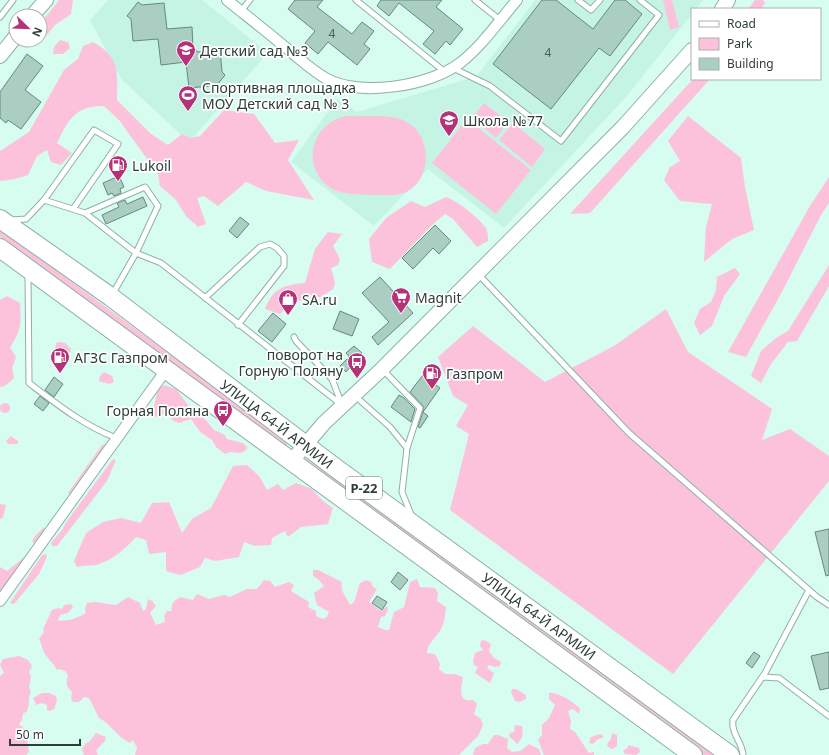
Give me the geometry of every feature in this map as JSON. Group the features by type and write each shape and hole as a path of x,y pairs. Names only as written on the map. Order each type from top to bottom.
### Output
{"highway":[{"name":"УЛИЦА 64-Й АРМИИ","path":"1,219 111,297 305,444 730,755"},
{"name":"УЛИЦА 64-Й АРМИИ","path":"0,248 691,754"}],"main road":[{"path":"39,8 46,0"},
{"path":"0,56 8,46"},
{"path":"291,462 305,444 342,405 382,369 622,127 691,51"}],"street":[{"path":"227,0 316,72 346,87 379,89 416,81 449,70 467,57 517,0"},
{"path":"0,601 166,370"}],"lane":[{"path":"0,17 13,0"},
{"path":"241,11 250,0"},
{"path":"356,0 449,70 490,86 561,141 659,15 640,0"},
{"path":"475,0 500,20"},
{"path":"578,0 592,10 600,0"},
{"path":"1,219 26,219 44,200 94,130 118,144 73,209"},
{"path":"85,213 145,187 158,206 136,253 111,297"},
{"path":"44,200 85,213 136,253 161,263 342,405"},
{"path":"205,298 260,247 270,244 277,248 284,256 284,266 238,324"},
{"path":"28,269 29,383 93,429 116,438"},
{"path":"478,273 596,401 629,433 808,590 829,605"},
{"path":"294,337 296,341 332,378 342,405"},
{"path":"382,369 420,408 407,448 402,492 416,525"},
{"path":"354,394 390,427 407,448"},
{"path":"743,755 742,746 732,728 733,720 762,677 808,590"},
{"path":"762,677 779,678 829,716"}],"shaded area":[{"name":"Детский сад №3","path":"108,0 202,0 268,53 189,142 122,80 90,20"},
{"name":"Школа №77","path":"535,0 703,0 697,8 691,8 691,15 627,96 504,228 428,169 374,226 291,162 338,98 357,112 477,76"}],"green space":[{"path":"59,0 73,0 71,14 55,25 48,34 48,14"},
{"path":"663,0 672,0 679,27 670,30"},
{"path":"755,0 763,0 765,3 762,8 749,8"},
{"path":"60,40 68,42 70,48 63,54 53,54 54,47"},
{"path":"93,42 109,54 116,66 117,100 151,134 168,145 182,134 190,138 200,136 224,110 254,114 275,143 299,140 288,160 314,200 266,191 246,182 218,206 204,196 197,198 206,224 198,227 186,216 176,200 160,186 158,174 119,120 104,106 86,108 80,111 69,121 57,143 72,153 61,165 51,162 47,150 37,156 28,175 0,181 0,151 29,132 64,70 78,59 83,46"},
{"path":"692,80 709,80 590,213 570,214"},
{"path":"484,103 508,122 496,138 472,118"},
{"path":"346,116 383,116 397,118 403,120 414,128 422,139 425,151 425,164 422,176 415,186 405,193 392,195 361,195 337,191 322,181 316,171 313,159 317,137 324,128 334,120"},
{"path":"688,116 741,158 745,187 754,230 732,239 704,262 706,227 712,204 680,201 664,180 670,167 680,161 668,141"},
{"path":"467,119 531,170 496,214 432,163"},
{"path":"513,123 545,149 532,167 499,140"},
{"path":"829,177 829,203 821,215 784,288 746,357 728,352 810,206"},
{"path":"446,197 462,206 483,224 487,230 488,241 477,247 453,219 445,214 432,225 390,269 372,262 369,239 386,218 411,201 425,207"},
{"path":"0,229 289,442 286,446 0,237"},
{"path":"328,232 342,234 333,246 340,259 338,265 331,268 335,283 333,289 321,297 293,302 280,314 265,309 272,296 280,289 291,285 305,283 315,249"},
{"path":"829,265 829,286 797,341 788,342 771,364 761,383 751,376 761,351 776,338 788,331"},
{"path":"735,268 740,274 724,296 712,326 700,335 694,323 700,309 711,302 716,290 717,277"},
{"path":"7,296 20,303 20,326 17,336 10,347 16,357 12,368 14,378 5,386 0,387 0,300"},
{"path":"666,309 688,352 772,409 762,440 790,429 829,456 829,481 673,674 450,510 469,434 456,426 468,405 453,396 438,357 473,326 545,382 614,346"},
{"path":"57,342 65,343 71,349 70,352 65,354 55,348"},
{"path":"104,372 112,376 114,382 109,384 99,381 100,376"},
{"path":"164,385 176,389 194,413 205,419 214,430 225,435 227,439 243,443 247,447 246,450 241,453 230,452 225,454 216,447 212,440 200,432 191,419 179,423 172,420 166,411 160,418 154,416 154,406 157,394 159,389"},
{"path":"3,403 7,403 9,404 9,412 3,413 0,410 0,406"},
{"path":"11,436 19,442 17,444 8,444 6,441"},
{"path":"106,444 73,492 70,494 68,493 102,445"},
{"path":"305,454 715,755 704,755 307,460"},
{"path":"113,459 116,460 107,481 57,546 52,546 51,543"},
{"path":"247,465 259,476 267,490 278,484 283,490 296,483 312,489 323,501 333,508 328,524 301,527 288,537 285,531 272,538 271,545 255,546 244,542 239,557 215,561 205,558 200,567 180,575 166,571 166,552 149,554 146,540 136,537 123,550 108,560 96,565 77,567 74,561 86,533 103,522 121,518 141,523 152,503 169,502 182,533 192,519 211,508 233,466"},
{"path":"0,504 6,505 3,518 0,519"},
{"path":"44,527 45,530 34,543 32,541 35,536"},
{"path":"46,554 47,557 39,574 14,604 10,603 42,555"},
{"path":"23,558 21,566 0,595 0,567 7,571"},
{"path":"313,570 318,570 342,582 343,591 350,605 354,602 360,583 366,580 371,582 373,587 377,589 369,602 381,611 387,606 388,610 385,616 381,617 378,627 385,630 389,630 394,612 404,607 410,582 417,579 420,587 435,588 438,593 437,601 446,607 445,616 439,632 427,649 427,653 435,654 440,664 439,669 445,674 454,674 463,677 461,689 462,697 464,699 473,700 477,704 474,714 481,719 483,725 478,736 459,755 135,755 137,748 133,740 130,743 125,740 99,718 89,698 84,697 79,702 73,702 71,698 72,692 67,684 68,675 65,671 60,669 57,670 44,652 39,639 44,632 43,629 52,610 58,608 62,609 64,605 71,604 73,607 68,613 60,615 58,620 72,619 86,613 85,609 87,603 95,602 116,605 128,597 140,603 143,611 146,609 148,599 156,606 150,613 156,625 165,622 164,616 167,611 172,611 173,603 180,597 193,600 197,594 209,599 224,595 230,597 247,589 257,589 264,580 270,581 275,587 289,582 294,585 291,591 309,602 308,607 316,611 316,616 323,619 327,617 329,612 317,605 314,593 324,586 313,576"},
{"path":"484,640 491,644 489,651 494,658 501,662 500,666 495,667 489,665 487,668 494,673 490,683 475,673 478,667 474,665 473,661 475,653 483,650 480,646 481,641"},
{"path":"19,656 28,660 32,666 29,672 31,676 29,688 31,691 28,708 23,714 22,720 19,724 25,729 29,752 26,755 0,755 0,676 4,673 0,665 3,659"},
{"path":"512,689 516,689 526,695 526,699 519,702 515,701 511,692"},
{"path":"42,693 49,693 56,696 57,701 54,709 50,711 47,710 47,705 42,703 36,705 33,698"},
{"path":"549,693 566,698 580,709 579,714 573,709 568,711 571,721 570,729 575,732 589,753 594,752 594,755 544,755 538,740 542,735 542,725 549,718 555,705 549,699"},
{"path":"515,725 522,726 522,736 517,744 509,736 510,733 514,732"},
{"path":"96,733 106,737 105,741 96,750 98,755 84,755 82,749"},
{"path":"612,733 617,735 617,746 613,749 608,747 607,744 611,739"},
{"path":"600,734 604,736 593,744 589,743 591,737"},
{"path":"494,735 508,739 507,748 512,752 520,751 529,744 539,749 541,755 473,755 475,748 483,744 488,744"},
{"path":"629,745 639,748 640,752 636,755 625,754 623,751"}],"building":[{"path":"295,0 323,0 317,7 352,34 362,22 374,31 364,44 370,49 357,65 328,42 318,54 305,43 315,31 288,9"},
{"path":"381,0 442,0 436,7 463,29 450,45 446,41 435,54 423,44 434,31 399,3 389,16 377,6"},
{"path":"542,0 556,0 593,29 615,0 625,0 642,14 610,56 599,48 551,109 493,64"},
{"path":"138,2 142,5 164,3 167,29 192,27 193,48 198,52 220,50 222,72 225,75 214,89 210,86 189,88 186,62 161,65 158,39 133,41 131,19 127,16"},
{"path":"27,54 43,66 25,90 41,102 21,129 8,120 6,123 0,118 0,92"},
{"path":"119,176 124,187 120,189 121,193 114,196 112,193 108,195 103,183"},
{"path":"143,197 147,206 106,224 102,215 119,207 117,203 125,200 127,204"},
{"path":"240,217 249,224 237,238 229,231"},
{"path":"435,225 451,241 439,254 433,248 413,269 402,258"},
{"path":"380,277 413,313 378,345 372,337 389,322 362,293"},
{"path":"340,311 359,319 352,336 333,329"},
{"path":"273,313 286,324 272,342 258,331"},
{"path":"354,346 362,353 353,361 346,353"},
{"path":"347,359 352,365 346,372 340,366"},
{"path":"423,375 440,388 423,412 423,406 410,392"},
{"path":"54,377 63,384 54,397 45,390"},
{"path":"399,395 415,409 411,422 391,407"},
{"path":"40,396 49,403 43,411 34,404"},
{"path":"423,412 428,416 420,428 418,427"},
{"path":"829,529 829,575 826,576 815,532"},
{"path":"398,572 408,580 400,590 391,582"},
{"path":"377,596 387,602 382,610 372,603"},
{"path":"754,652 760,656 752,668 746,663"},
{"path":"829,652 829,688 820,690 811,656"}],"place":[{"name":"Детский сад №3","path":"186,67"},
{"name":"Спортивная площадка МОУ Детский сад № 3","path":"188,112"},
{"name":"Школа №77","path":"449,137"},
{"name":"Lukoil","path":"118,182"},
{"name":"Magnit","path":"401,314"},
{"name":"SA.ru","path":"288,316"},
{"name":"АГЗС Газпром","path":"60,374"},
{"name":"поворот на Горную Поляну","path":"357,379"},
{"name":"Газпром","path":"432,390"},
{"name":"Горная Поляна","path":"223,427"}]}
